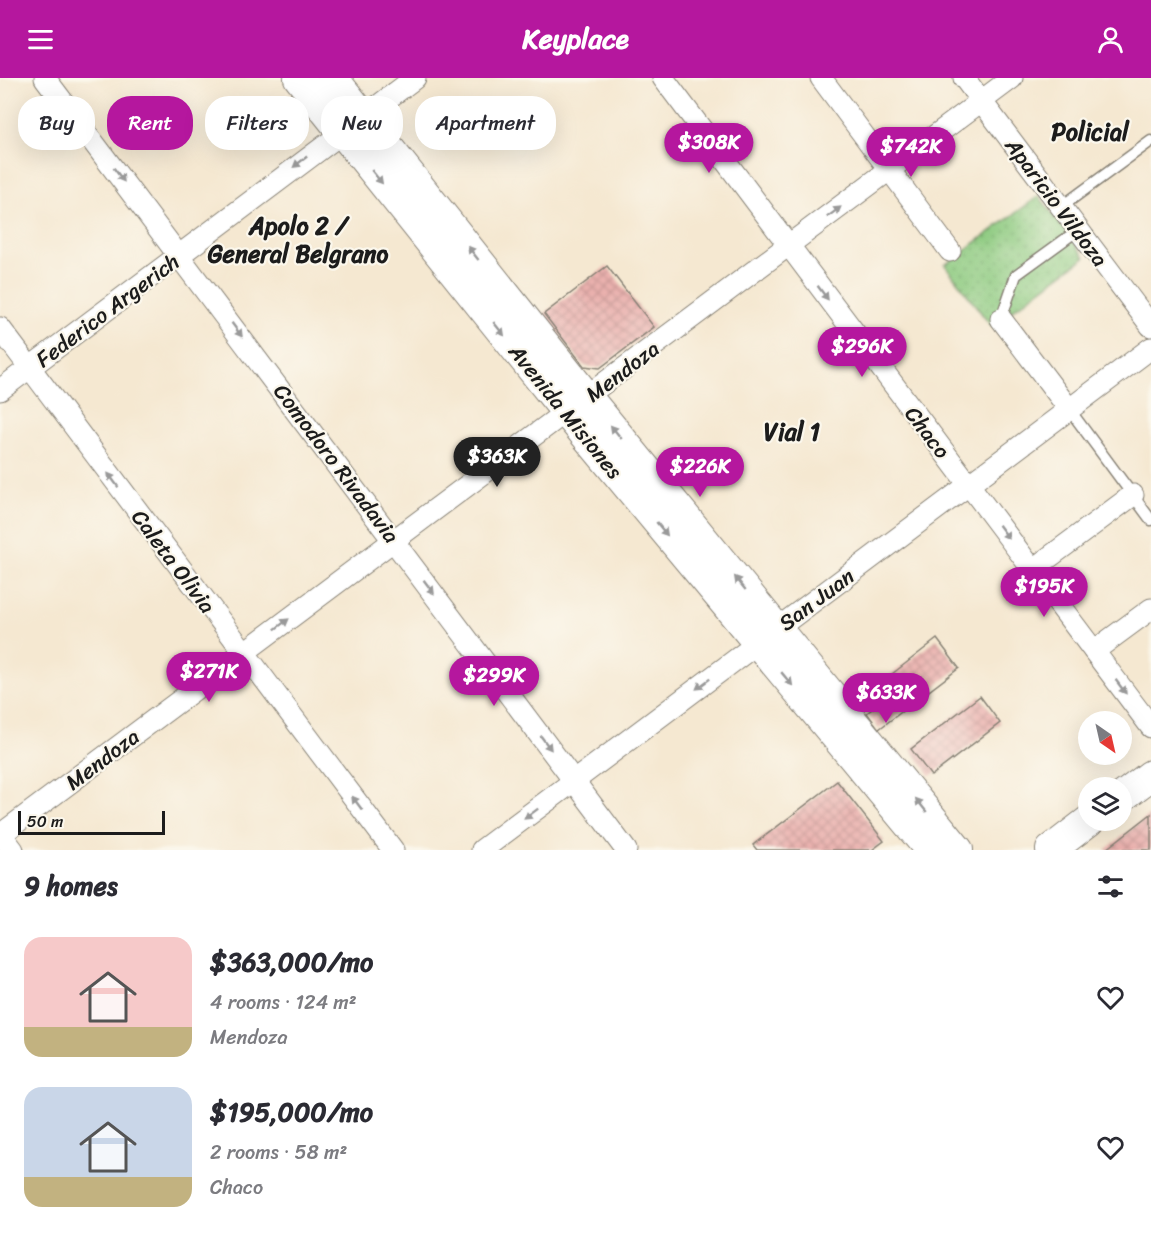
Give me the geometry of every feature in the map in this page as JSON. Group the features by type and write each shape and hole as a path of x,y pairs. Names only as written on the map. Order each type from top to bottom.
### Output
{"main road":[{"name":"Avenida Misiones","path":"299,78 321,97"},
{"name":"Avenida Misiones","path":"333,78 340,96"},
{"name":"Avenida Misiones","path":"373,150 577,405 767,636 930,850"},
{"name":"Avenida Misiones","path":"767,636 958,850"},
{"path":"1132,789 1151,775"},
{"path":"1051,850 1078,829"}],"street":[{"name":"Comodoro Rivadavia","path":"45,78 626,850"},
{"name":"Federico Argerich","path":"390,96 415,78"},
{"name":"Chaco","path":"663,78 1151,727"},
{"path":"820,78 950,251"},
{"name":"Aparicio Vildoza","path":"964,78 1151,326"},
{"name":"Mendoza","path":"4,838 243,653 1012,78"},
{"name":"Federico Argerich","path":"0,390 321,148"},
{"path":"1001,319 1069,410"},
{"name":"Caleta Olivia","path":"0,328 393,850"},
{"name":"San Juan","path":"482,850 1151,348"},
{"path":"1032,570 1133,495"},
{"path":"1094,651 1151,609"}],"lane":[{"path":"1061,207 1151,141"},
{"path":"1001,319 1016,275 1078,230"},
{"path":"1069,410 1151,520"}],"green space":[{"path":"1039,196 1085,257 991,326 945,265"}],"building":[{"path":"607,266 654,327 600,368 584,366 544,314"},
{"path":"937,639 959,668 879,729 867,713 893,693 883,681"},
{"path":"980,696 1000,723 931,776 911,749"},
{"path":"837,781 884,841 872,850 757,850 753,845"},
{"path":"1151,814 1151,850 1105,850 1132,831"}],"district":[{"name":"Policial","path":"1090,132"},
{"name":"Apolo 2 / General Belgrano","path":"298,240"},
{"name":"Vial 1","path":"792,432"}]}
